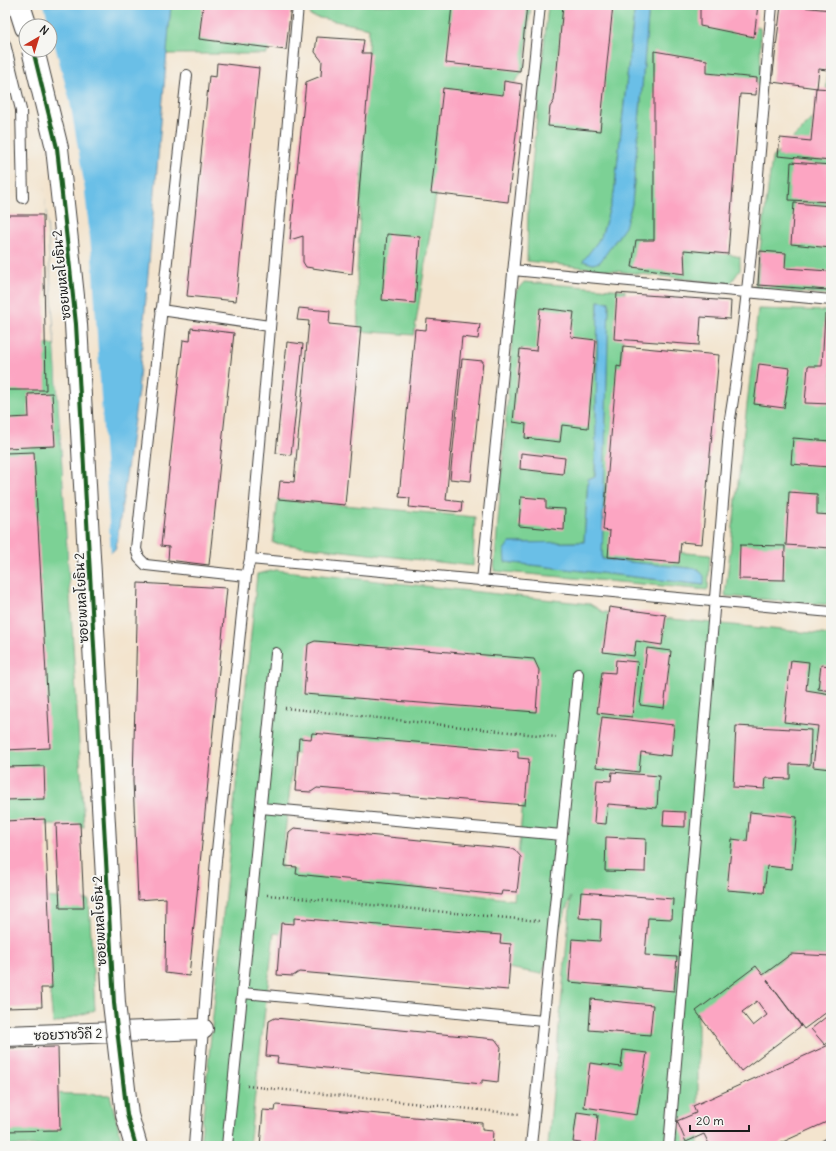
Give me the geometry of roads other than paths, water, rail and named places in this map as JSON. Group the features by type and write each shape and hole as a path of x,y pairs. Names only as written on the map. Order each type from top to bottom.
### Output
{"street":[{"path":"18,5 23,18"},
{"name":"ซอยพหลโยธิน 2","path":"35,58 57,148 76,324 114,1003 127,1115 136,1146"},
{"name":"ซอยราชวิถี 2","path":"5,1036 203,1029"}],"lane":[{"path":"194,1146 216,860 246,576 250,559 298,5"},
{"path":"482,581 540,5"},
{"path":"669,1146 730,419 741,352 772,5"},
{"path":"5,44 21,110 23,198"},
{"path":"187,75 136,549 139,558 146,565 246,576"},
{"path":"513,270 831,300"},
{"path":"161,310 269,326"},
{"path":"250,559 831,612"},
{"path":"227,1146 276,653"},
{"path":"531,1146 578,674"},
{"path":"261,808 562,834"},
{"path":"243,993 543,1021"},
{"path":"824,1146 831,1142"}],"water":[{"path":"5,5 171,5 138,391 116,548 70,589 43,152 5,27"},
{"path":"635,5 649,5 632,204 625,227 600,262 593,264 583,261 601,237 614,194"},
{"path":"598,301 609,302 602,559 698,569 704,576 704,585 505,562 504,550 509,543 584,542 588,479 595,476"}]}
